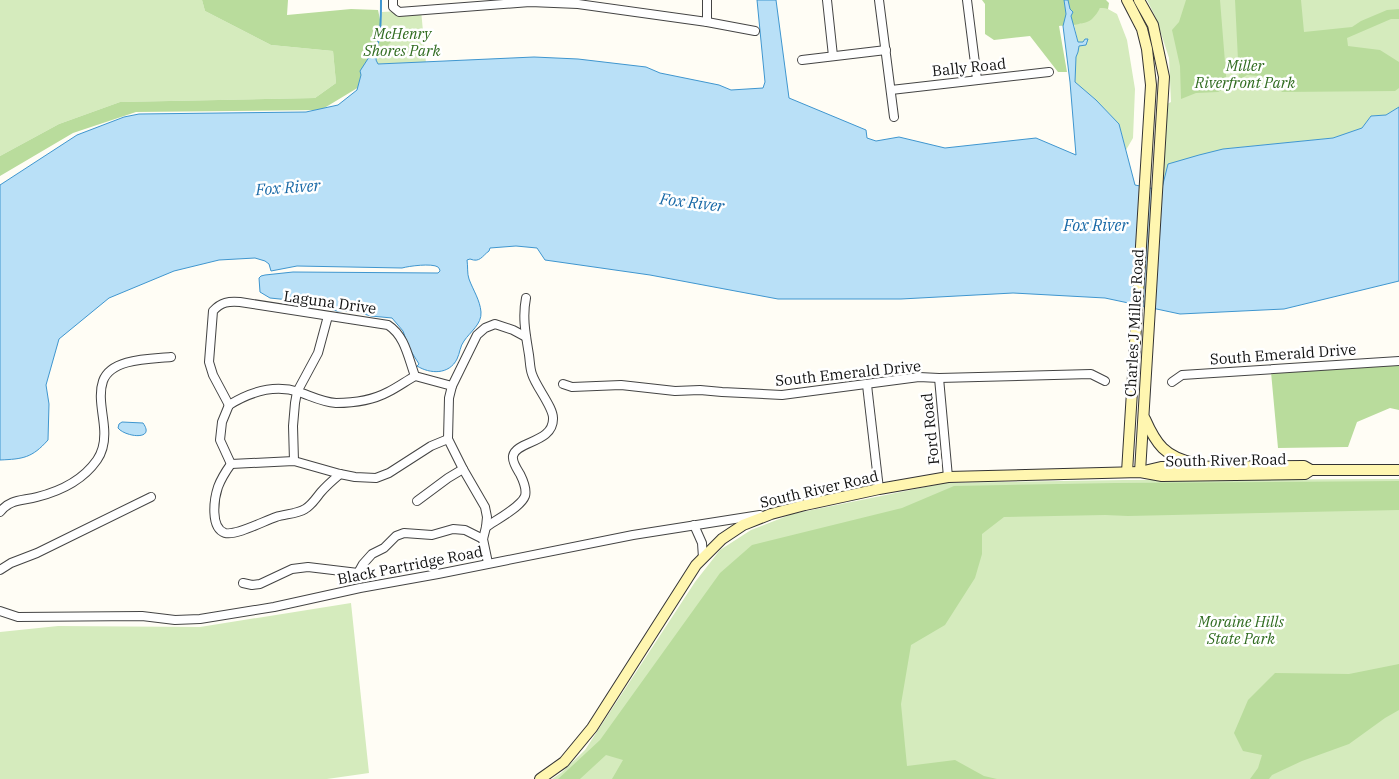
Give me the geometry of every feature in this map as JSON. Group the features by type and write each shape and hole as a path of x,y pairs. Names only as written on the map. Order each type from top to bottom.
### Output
{"street":[{"path":"393,0 393,7 399,12 530,1 578,4 707,22 756,31"},
{"path":"619,0 620,9"},
{"path":"707,22 708,0"},
{"path":"826,0 833,56"},
{"path":"879,0 894,117"},
{"path":"967,0 977,80"},
{"name":"Charles J Miller Road","path":"1127,472 1151,85 1142,29 1128,0"},
{"name":"Charles J Miller Road","path":"1139,0 1153,25 1164,77 1140,472"},
{"path":"802,60 886,50"},
{"name":"Bally Road","path":"891,90 1049,72"},
{"path":"486,527 520,504 526,495 524,482 514,463 513,456 516,450 548,433 554,418 532,374 526,337 524,310 526,298"},
{"name":"Laguna Drive","path":"229,404 212,375 210,362 213,311 218,305 228,301 388,325 401,336 415,376"},
{"path":"294,461 293,426 297,392 318,353 328,316"},
{"path":"488,564 483,539 487,517 484,507 448,439 452,386 477,335 485,328 495,324 526,337"},
{"path":"0,512 9,503 65,488 89,470 103,447 102,395 103,382 108,373 121,364 132,361 171,357"},
{"name":"South Emerald Drive","path":"1172,382 1182,374 1399,361"},
{"name":"South Emerald Drive","path":"563,384 572,387 621,385 675,391 700,390 782,395 919,377 1091,374 1105,381"},
{"path":"231,464 220,440 222,422 229,404 252,393 274,388 297,392 335,403 377,396 388,392 415,376 452,386"},
{"name":"Ford Road","path":"939,378 948,477"},
{"path":"867,385 879,489"},
{"path":"1144,417 1152,435 1167,453 1186,461 1212,467"},
{"path":"231,464 294,461 340,474 376,478 389,473 431,446 448,439"},
{"path":"231,464 217,489 214,504 214,518 218,528 225,533 235,533 284,514 304,510 340,474"},
{"name":"South River Road","path":"1140,472 1161,467 1304,466 1311,470 1399,470"},
{"path":"417,501 463,469"},
{"name":"South River Road","path":"540,779 564,762 592,728 696,565 722,539 743,524 770,514 805,505 948,477 1127,472 1162,476 1305,474 1311,470"},
{"path":"0,570 11,563 37,553 151,497"},
{"name":"Black Partridge Road","path":"0,611 18,617 142,616 175,620 200,620 634,535 770,514"},
{"path":"694,525 702,543 703,558"},
{"path":"360,588 358,573 363,564 372,554 384,548 396,536 404,533 432,535 453,529 465,530 483,539"},
{"path":"243,583 260,584 292,569 308,567 358,573"}],"green space":[{"path":"0,0 202,0 205,11 271,45 333,51 336,83 315,98 120,102 59,124 0,156"},
{"path":"202,0 288,0 287,15 351,9 378,10 383,34 391,42 380,53 371,54 361,75 359,87 321,110 136,112 73,133 0,176 0,156 59,124 120,102 315,98 336,83 333,51 271,45 205,11"},
{"path":"982,0 1106,0 1109,3 1108,9 1100,8 1089,21 1059,26 1067,72 1058,72 1030,36 994,40 985,34 985,4"},
{"name":"Miller Riverfront Park","path":"1147,0 1399,0 1399,107 1386,115 1371,116 1362,128 1333,138 1223,149 1162,188 1157,162 1165,154 1163,142 1167,104 1171,102 1169,58 1156,18"},
{"path":"1186,0 1220,0 1227,87 1218,92 1196,93 1181,99 1180,66 1172,30 1179,22"},
{"path":"1235,0 1301,0 1304,32 1352,27 1387,10 1399,9 1399,19 1391,19 1347,38 1348,46 1380,50 1399,62 1399,88 1395,91 1282,92 1269,77 1247,75 1239,80"},
{"path":"1100,8 1108,9 1117,14 1127,40 1135,89 1133,138 1126,150 1119,124 1075,82 1076,57 1079,45 1084,42 1078,42 1074,24 1080,24"},
{"name":"McHenry Shores Park","path":"421,10 426,63 377,64 382,12"},
{"path":"1399,365 1399,410 1390,408 1357,422 1348,447 1278,448 1271,372"},
{"name":"Moraine Hills State Park","path":"1399,479 1399,779 552,779 585,750 695,582 720,550 751,530 792,514 945,483"},
{"path":"1399,481 1399,510 1004,517 982,534 982,554 975,578 945,625 911,645 901,704 907,766 955,760 984,776 997,779 612,779 623,760 606,755 580,779 558,779 600,740 720,573 752,545 902,508 954,486"},
{"path":"351,603 369,773 327,779 0,779 0,632 58,626 200,627"},
{"path":"1399,664 1399,710 1349,744 1302,761 1272,775 1269,779 1250,779 1258,768 1262,755 1243,751 1234,733 1248,700 1275,673 1349,674"}],"water":[{"name":"Fox River","path":"757,0 776,0 789,98 866,130 867,138 876,141 899,137 945,148 1036,138 1076,155 1063,26 1066,14 1064,0 1068,0 1070,9 1073,12 1071,16 1078,42 1088,39 1086,45 1079,46 1076,57 1075,82 1119,124 1135,185 1155,189 1162,188 1168,164 1223,149 1333,138 1362,128 1371,116 1386,115 1399,107 1399,281 1284,309 1180,314 1105,298 1013,293 901,299 778,299 650,275 545,260 537,248 516,246 490,248 479,260 467,260 468,277 478,299 481,312 480,320 463,343 454,364 439,372 433,372 417,366 419,364 409,348 403,331 392,318 371,316 353,311 337,311 299,301 270,298 260,292 259,278 265,275 293,272 438,273 440,271 438,267 426,265 402,268 297,266 271,271 269,264 255,258 219,260 174,271 109,298 59,339 46,385 49,404 48,440 32,454 15,459 0,460 0,185 77,135 124,117 139,114 306,112 338,105 357,90 361,75 360,71 371,54 377,54 376,60 378,64 534,57 578,59 646,67 660,73 719,85 731,90 763,88 765,82"},
{"path":"122,422 143,423 146,433 138,436 127,434 118,428"}],"waterway":[{"path":"375,54 380,34 381,0"}]}
